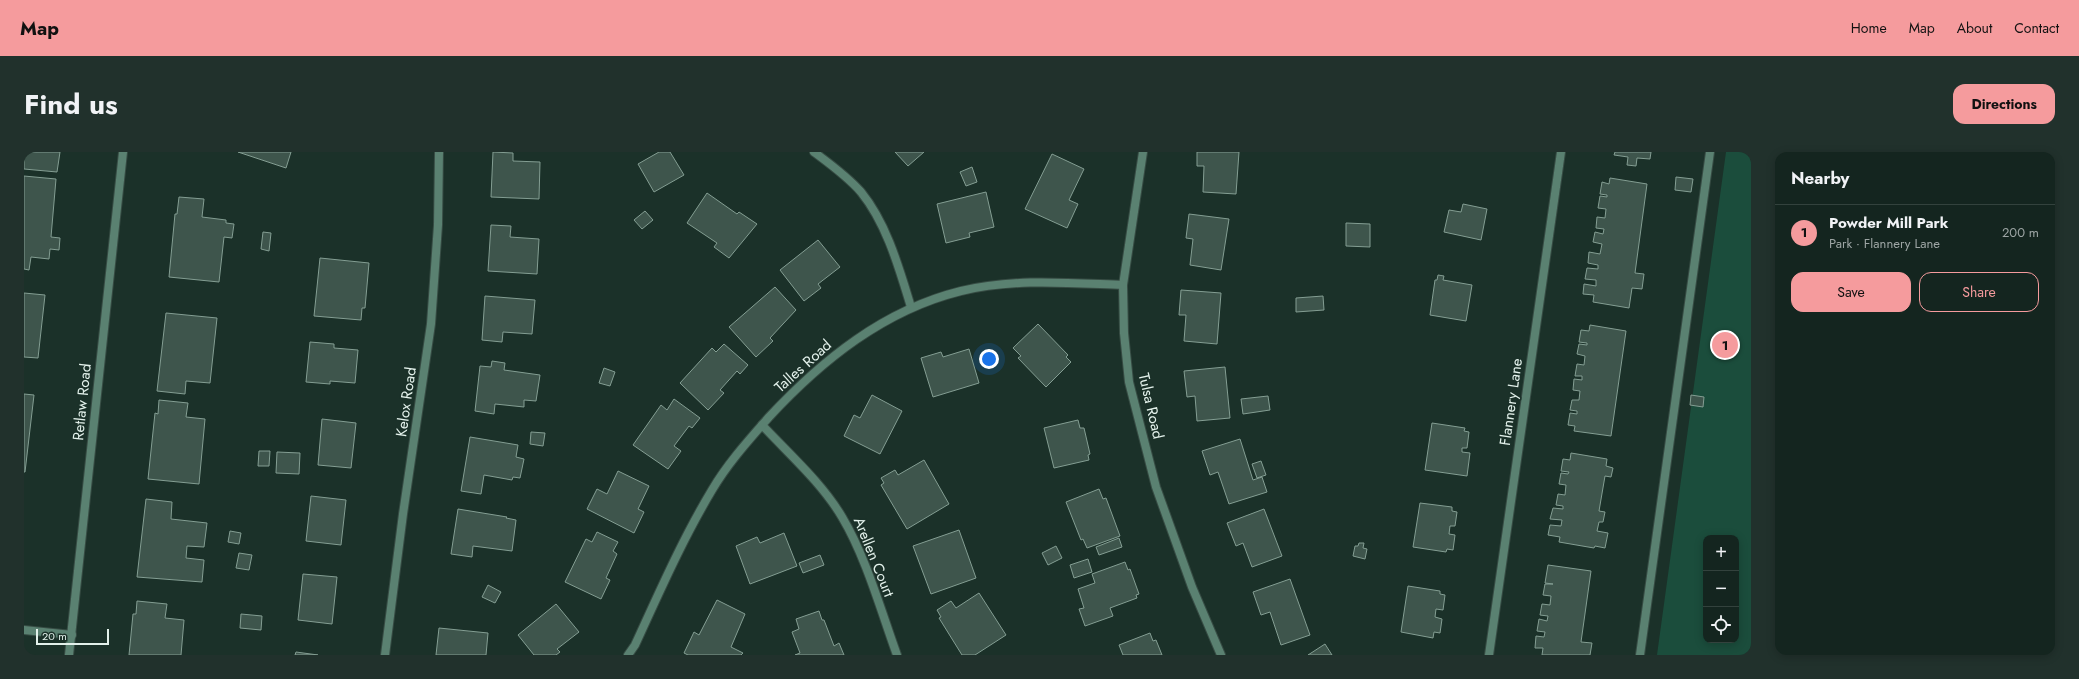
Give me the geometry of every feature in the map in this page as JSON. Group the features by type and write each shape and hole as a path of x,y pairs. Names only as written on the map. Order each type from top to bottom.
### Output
{"street":[{"name":"Retlaw Road","path":"69,655 123,152"},
{"name":"Kelox Road","path":"385,655 403,514 431,324 438,225 439,152"},
{"path":"814,152 838,169 861,192 879,221 896,260 911,308"},
{"name":"Tulsa Road","path":"1143,152 1123,285 1124,333 1129,382 1141,434 1156,487 1192,587 1221,655"},
{"name":"Flannery Lane","path":"1489,655 1561,152"},
{"path":"1640,655 1710,152"},
{"name":"Talles Road","path":"628,655 635,645 690,530 712,490 734,456 799,385 831,358 867,332 911,308 961,291 999,284 1046,282 1123,285"},
{"name":"Arellen Court","path":"762,425 821,489 842,516 857,546 897,655"},
{"path":"24,630 72,635"}],"green space":[{"path":"1726,152 1751,152 1751,655 1657,655"}],"building":[{"path":"24,152 60,152 57,172 24,169"},
{"path":"238,152 291,152 286,168"},
{"path":"493,152 513,153 513,161 540,162 539,199 491,197"},
{"path":"659,152 670,152 684,175 654,192 638,164"},
{"path":"895,152 924,152 908,166"},
{"path":"1197,152 1239,152 1236,194 1203,192 1204,166 1197,166"},
{"path":"1615,152 1651,152 1650,159 1637,158 1636,166 1627,165 1628,157 1614,155"},
{"path":"1052,154 1084,169 1069,200 1078,204 1067,228 1025,209"},
{"path":"972,167 977,182 966,186 960,172"},
{"path":"24,176 56,179 51,237 60,238 59,250 50,249 49,259 31,257 29,270 24,269"},
{"path":"1676,177 1693,179 1691,192 1675,190"},
{"path":"1610,178 1647,184 1635,273 1644,274 1642,289 1632,288 1629,308 1593,302 1594,295 1583,294 1584,284 1596,286 1596,280 1585,279 1587,268 1598,269 1598,265 1588,263 1589,252 1600,254 1602,244 1593,242 1595,232 1603,234 1604,229 1596,228 1597,217 1605,218 1606,209 1598,208 1600,196 1607,197 1607,195 1600,194 1602,182 1609,184"},
{"path":"986,192 994,227 969,233 970,237 946,243 937,204"},
{"path":"707,193 737,214 739,212 757,224 729,258 714,247 717,243 687,223"},
{"path":"179,197 204,199 202,217 226,220 226,223 234,224 232,238 224,237 219,282 169,277 175,214 177,214"},
{"path":"1463,204 1487,209 1481,240 1444,232 1449,210 1461,212"},
{"path":"645,211 653,220 642,229 634,220"},
{"path":"1189,214 1229,219 1221,270 1190,265 1193,239 1186,238"},
{"path":"1346,223 1370,224 1370,247 1346,246"},
{"path":"491,225 511,226 510,237 539,239 537,274 488,271"},
{"path":"263,232 271,233 269,251 261,249"},
{"path":"818,240 840,267 818,284 821,288 804,301 780,270"},
{"path":"320,258 369,263 365,308 362,308 361,320 314,316"},
{"path":"1438,275 1444,276 1443,280 1472,285 1466,321 1430,315 1435,280 1437,280"},
{"path":"775,287 796,310 770,338 773,341 756,357 729,327"},
{"path":"1181,290 1221,293 1217,344 1184,341 1186,315 1179,315"},
{"path":"24,293 45,295 38,358 24,357"},
{"path":"485,296 535,300 532,334 503,332 502,342 482,340"},
{"path":"1323,296 1324,310 1296,312 1296,298"},
{"path":"166,313 217,318 210,383 186,381 185,394 157,391"},
{"path":"1038,324 1068,355 1066,357 1071,362 1046,387 1018,358 1021,356 1013,348"},
{"path":"1590,325 1626,331 1611,436 1574,431 1575,426 1568,425 1570,413 1577,414 1577,411 1570,410 1572,400 1579,400 1580,391 1573,390 1574,379 1582,380 1582,376 1575,376 1577,364 1584,365 1585,356 1577,354 1579,344 1587,345 1587,343 1579,342 1581,330 1589,331"},
{"path":"310,342 334,344 334,348 358,350 355,383 330,381 330,384 306,382"},
{"path":"724,344 748,365 740,374 737,371 720,390 724,393 708,410 680,383 712,348 716,352"},
{"path":"969,349 979,383 933,397 921,358 941,352 943,357"},
{"path":"492,361 505,363 504,370 540,375 536,401 524,400 524,407 495,404 494,414 475,411 480,366 491,367"},
{"path":"1225,367 1230,418 1197,421 1195,396 1187,397 1184,371"},
{"path":"604,368 615,372 610,386 599,383"},
{"path":"24,394 34,395 25,472 24,472"},
{"path":"872,395 902,411 880,454 844,436 854,415 860,418"},
{"path":"1691,395 1704,397 1703,407 1690,405"},
{"path":"1268,396 1270,410 1243,414 1241,399"},
{"path":"674,399 700,418 692,428 689,426 674,446 681,451 668,469 633,445 661,405 667,410"},
{"path":"159,400 188,403 186,417 205,419 199,484 148,479 155,413 158,414"},
{"path":"322,419 356,423 351,468 318,465"},
{"path":"1078,420 1080,428 1084,428 1090,454 1088,455 1089,460 1054,468 1044,428"},
{"path":"1432,423 1465,428 1464,431 1469,432 1467,448 1462,448 1462,452 1470,453 1467,476 1425,470"},
{"path":"531,432 545,433 543,446 530,444"},
{"path":"470,437 518,445 516,457 524,459 520,478 513,477 512,480 484,475 481,494 461,491"},
{"path":"1240,439 1253,480 1262,477 1267,492 1229,504 1218,472 1210,475 1202,451"},
{"path":"259,451 270,451 269,466 258,466"},
{"path":"277,452 300,453 299,474 276,473"},
{"path":"1571,453 1607,459 1606,466 1613,468 1611,477 1605,476 1599,511 1605,512 1603,522 1599,522 1597,531 1608,533 1605,548 1595,546 1594,548 1559,542 1560,537 1548,535 1550,525 1561,526 1562,520 1550,519 1553,508 1563,509 1563,506 1556,505 1558,494 1565,495 1566,485 1559,484 1561,473 1568,474 1569,472 1561,471 1563,459 1570,460"},
{"path":"924,460 949,504 907,529 881,485 884,483 881,478 895,470 898,475"},
{"path":"1261,461 1266,475 1257,478 1252,464"},
{"path":"618,471 649,486 638,509 644,512 634,533 587,509 597,489 607,494"},
{"path":"1099,489 1103,499 1106,498 1120,536 1087,548 1083,539 1081,540 1066,502"},
{"path":"311,496 346,500 341,545 306,541"},
{"path":"146,499 172,502 171,519 207,523 204,547 187,546 186,558 204,560 202,582 137,577"},
{"path":"1420,503 1452,507 1452,511 1457,512 1455,526 1450,526 1449,534 1455,535 1453,550 1447,549 1446,552 1413,547"},
{"path":"458,509 507,517 506,518 516,520 512,551 473,546 472,557 451,554"},
{"path":"1264,509 1282,556 1252,567 1243,543 1236,546 1227,523"},
{"path":"959,530 976,578 931,594 913,546"},
{"path":"230,531 241,533 239,544 228,542"},
{"path":"597,532 618,542 613,551 617,554 606,578 610,580 601,599 565,582 586,539 592,542"},
{"path":"784,533 797,566 750,584 736,546 757,537 760,543"},
{"path":"1119,538 1122,547 1099,555 1096,547"},
{"path":"1359,543 1364,543 1363,548 1367,549 1365,559 1353,556 1355,546 1358,546"},
{"path":"1056,546 1062,558 1048,565 1042,553"},
{"path":"239,553 252,555 249,570 236,568"},
{"path":"820,555 824,565 803,573 799,563"},
{"path":"1088,559 1092,572 1074,578 1070,565"},
{"path":"1125,562 1128,570 1130,569 1139,594 1136,595 1137,598 1110,608 1113,616 1085,626 1079,609 1084,608 1078,589 1095,583 1092,574"},
{"path":"1548,565 1591,571 1581,642 1592,643 1590,655 1542,655 1543,648 1535,648 1536,636 1544,637 1545,632 1537,631 1539,619 1547,621 1548,616 1540,615 1542,604 1550,605 1551,596 1543,595 1545,584 1553,584 1545,583"},
{"path":"303,574 337,577 332,624 298,620"},
{"path":"1290,579 1310,635 1281,645 1270,612 1261,615 1253,592"},
{"path":"488,585 501,592 495,603 482,597"},
{"path":"1408,586 1440,591 1440,594 1445,595 1443,610 1436,609 1435,617 1442,619 1440,633 1434,632 1433,638 1401,632"},
{"path":"979,593 1006,635 975,655 962,655 939,618 941,617 937,610 951,601 956,608"},
{"path":"717,600 745,614 731,647 743,653 741,655 688,655 684,653 694,632 699,635"},
{"path":"137,601 167,604 165,618 184,620 181,655 129,655 133,614 136,614"},
{"path":"556,604 579,632 557,649 560,652 556,655 534,655 518,635"},
{"path":"819,611 834,646 839,643 844,655 795,655 800,653 792,632 799,629 796,619"},
{"path":"241,614 262,616 261,630 240,628"},
{"path":"439,628 488,633 486,655 436,655"},
{"path":"1150,633 1153,641 1156,640 1162,655 1123,655 1119,645"},
{"path":"1325,644 1332,655 1308,655"},
{"path":"296,652 318,655 295,655"}],"place":[{"name":"Powder Mill Park","path":"1725,345"}]}
